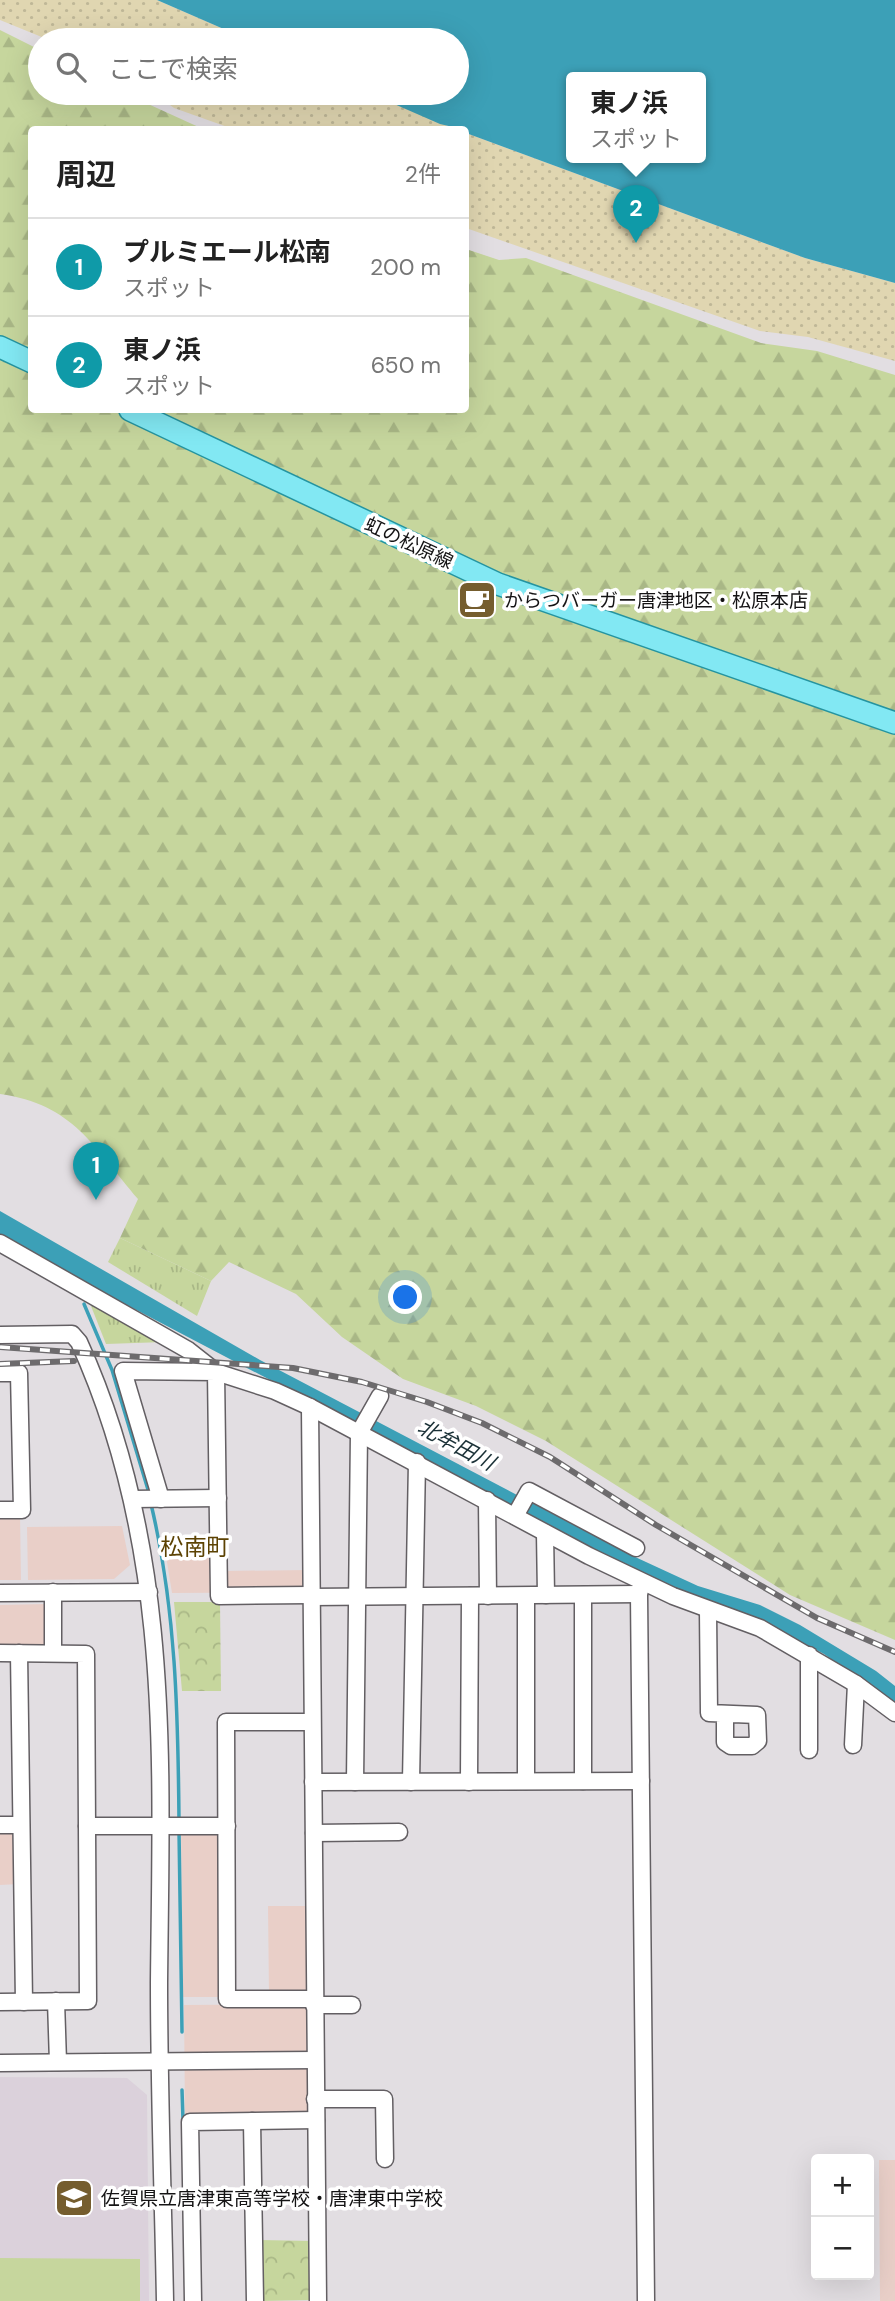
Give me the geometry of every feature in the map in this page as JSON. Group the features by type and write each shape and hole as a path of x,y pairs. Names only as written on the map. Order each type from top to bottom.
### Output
{"main road":[{"path":"0,347 28,360"},
{"name":"虹の松原線","path":"136,413 498,584 895,723"}],"street":[{"path":"0,1243 188,1350 216,1372"},
{"path":"0,1335 72,1334 76,1337 148,1499"},
{"path":"165,2301 160,2062 173,1826 149,1592 148,1499 123,1371 216,1372 275,1391 360,1431 516,1515 640,1588 760,1628 856,1684 895,1713"},
{"path":"216,1372 219,1596 583,1595 640,1588"},
{"path":"0,1373 19,1373 22,1510 0,1510"},
{"path":"355,1782 360,1431 380,1396"},
{"path":"310,1407 318,2301"},
{"path":"411,1782 417,1462"},
{"path":"516,1515 529,1491 636,1548"},
{"path":"148,1499 218,1498"},
{"path":"487,1500 488,1596"},
{"path":"545,1533 546,1595"},
{"path":"640,1588 646,2301"},
{"path":"0,1592 149,1592"},
{"path":"53,1592 53,1653"},
{"path":"583,1595 583,1781"},
{"path":"526,1596 526,1782"},
{"path":"469,1782 470,1597"},
{"path":"708,1611 709,1713 725,1714"},
{"path":"0,1653 86,1654 88,2001 0,2002"},
{"path":"19,1653 24,2002"},
{"path":"809,1655 809,1750"},
{"path":"853,1745 856,1684"},
{"path":"312,1722 226,1722 227,1999 352,2005"},
{"path":"313,1782 641,1781"},
{"path":"0,1825 22,1825"},
{"path":"87,1826 227,1826"},
{"path":"314,1833 400,1832"},
{"path":"56,2001 58,2062"},
{"path":"0,2063 315,2060"},
{"path":"316,2099 384,2099 385,2159"},
{"path":"193,2301 190,2122 316,2120"},
{"path":"252,2121 255,2301"}],"shaded area":[{"path":"0,1514 20,1514 21,1580 0,1580"},
{"path":"122,1526 130,1565 114,1579 28,1580 27,1527"},
{"path":"166,1556 224,1556 224,1571 308,1570 308,1592 172,1593"},
{"path":"48,1604 48,1649 0,1649 0,1605"},
{"path":"0,1830 18,1830 19,1884 0,1885"},
{"path":"222,1830 224,1997 183,1997 181,1831"},
{"path":"268,1906 310,1906 311,1995 269,1995"},
{"path":"309,2004 311,2115 185,2116 184,2005"},
{"name":"佐賀県立唐津東高等学校・唐津東中学校","path":"0,2077 127,2078 147,2095 149,2301 0,2301"},
{"path":"879,2160 895,2160 895,2301 880,2301"}],"green space":[{"path":"0,30 28,44 28,105 150,105 196,126 28,126 28,413 469,413 469,250 499,260 526,258 761,343 817,351 895,375 895,1640 790,1595 546,1441 476,1406 403,1379 342,1337 296,1294 229,1262 211,1281 120,1238 138,1199 108,1162 80,1131 64,1118 25,1099 0,1094"},
{"path":"120,1238 211,1281 197,1316 108,1262"},
{"path":"89,1301 164,1342 106,1344"},
{"path":"174,1602 220,1602 221,1691 182,1691"},
{"path":"259,2240 314,2241 314,2300 259,2301"},
{"path":"0,2258 140,2259 140,2301 0,2301"}],"sand":[{"path":"0,0 157,0 221,28 28,28 28,31 0,20"},
{"path":"170,105 398,105 448,126 225,126"},
{"path":"469,134 805,258 895,283 895,361 808,337 760,331 469,229"}],"water":[{"path":"157,0 895,0 895,283 805,258 469,134 469,126 440,124 396,105 469,105 469,28 221,28"},
{"path":"0,1211 260,1360 633,1556 698,1586 760,1605 800,1625 876,1671 895,1686 895,1704 824,1654 770,1626 694,1598 625,1566 83,1282 0,1234"}],"waterway":[{"path":"84,1304 112,1370 149,1493"},
{"path":"151,1504 171,1622 178,1740 179,1820"},
{"path":"179,1831 182,2032"},
{"path":"182,2090 183,2120"}],"railway":[{"path":"0,1347 293,1368 362,1382 427,1402 482,1423 550,1457 656,1525 817,1618 895,1652"},
{"path":"0,1364 74,1361"}],"place":[{"name":"東ノ浜","path":"636,243"},
{"name":"からつバーガー唐津地区・松原本店","path":"477,600"},
{"name":"プルミエール松南","path":"96,1200"},
{"name":"佐賀県立唐津東高等学校・唐津東中学校","path":"74,2198"}],"district":[{"name":"松南町","path":"195,1547"}],"water label":[{"name":"北牟田川","path":"456,1445"}]}
